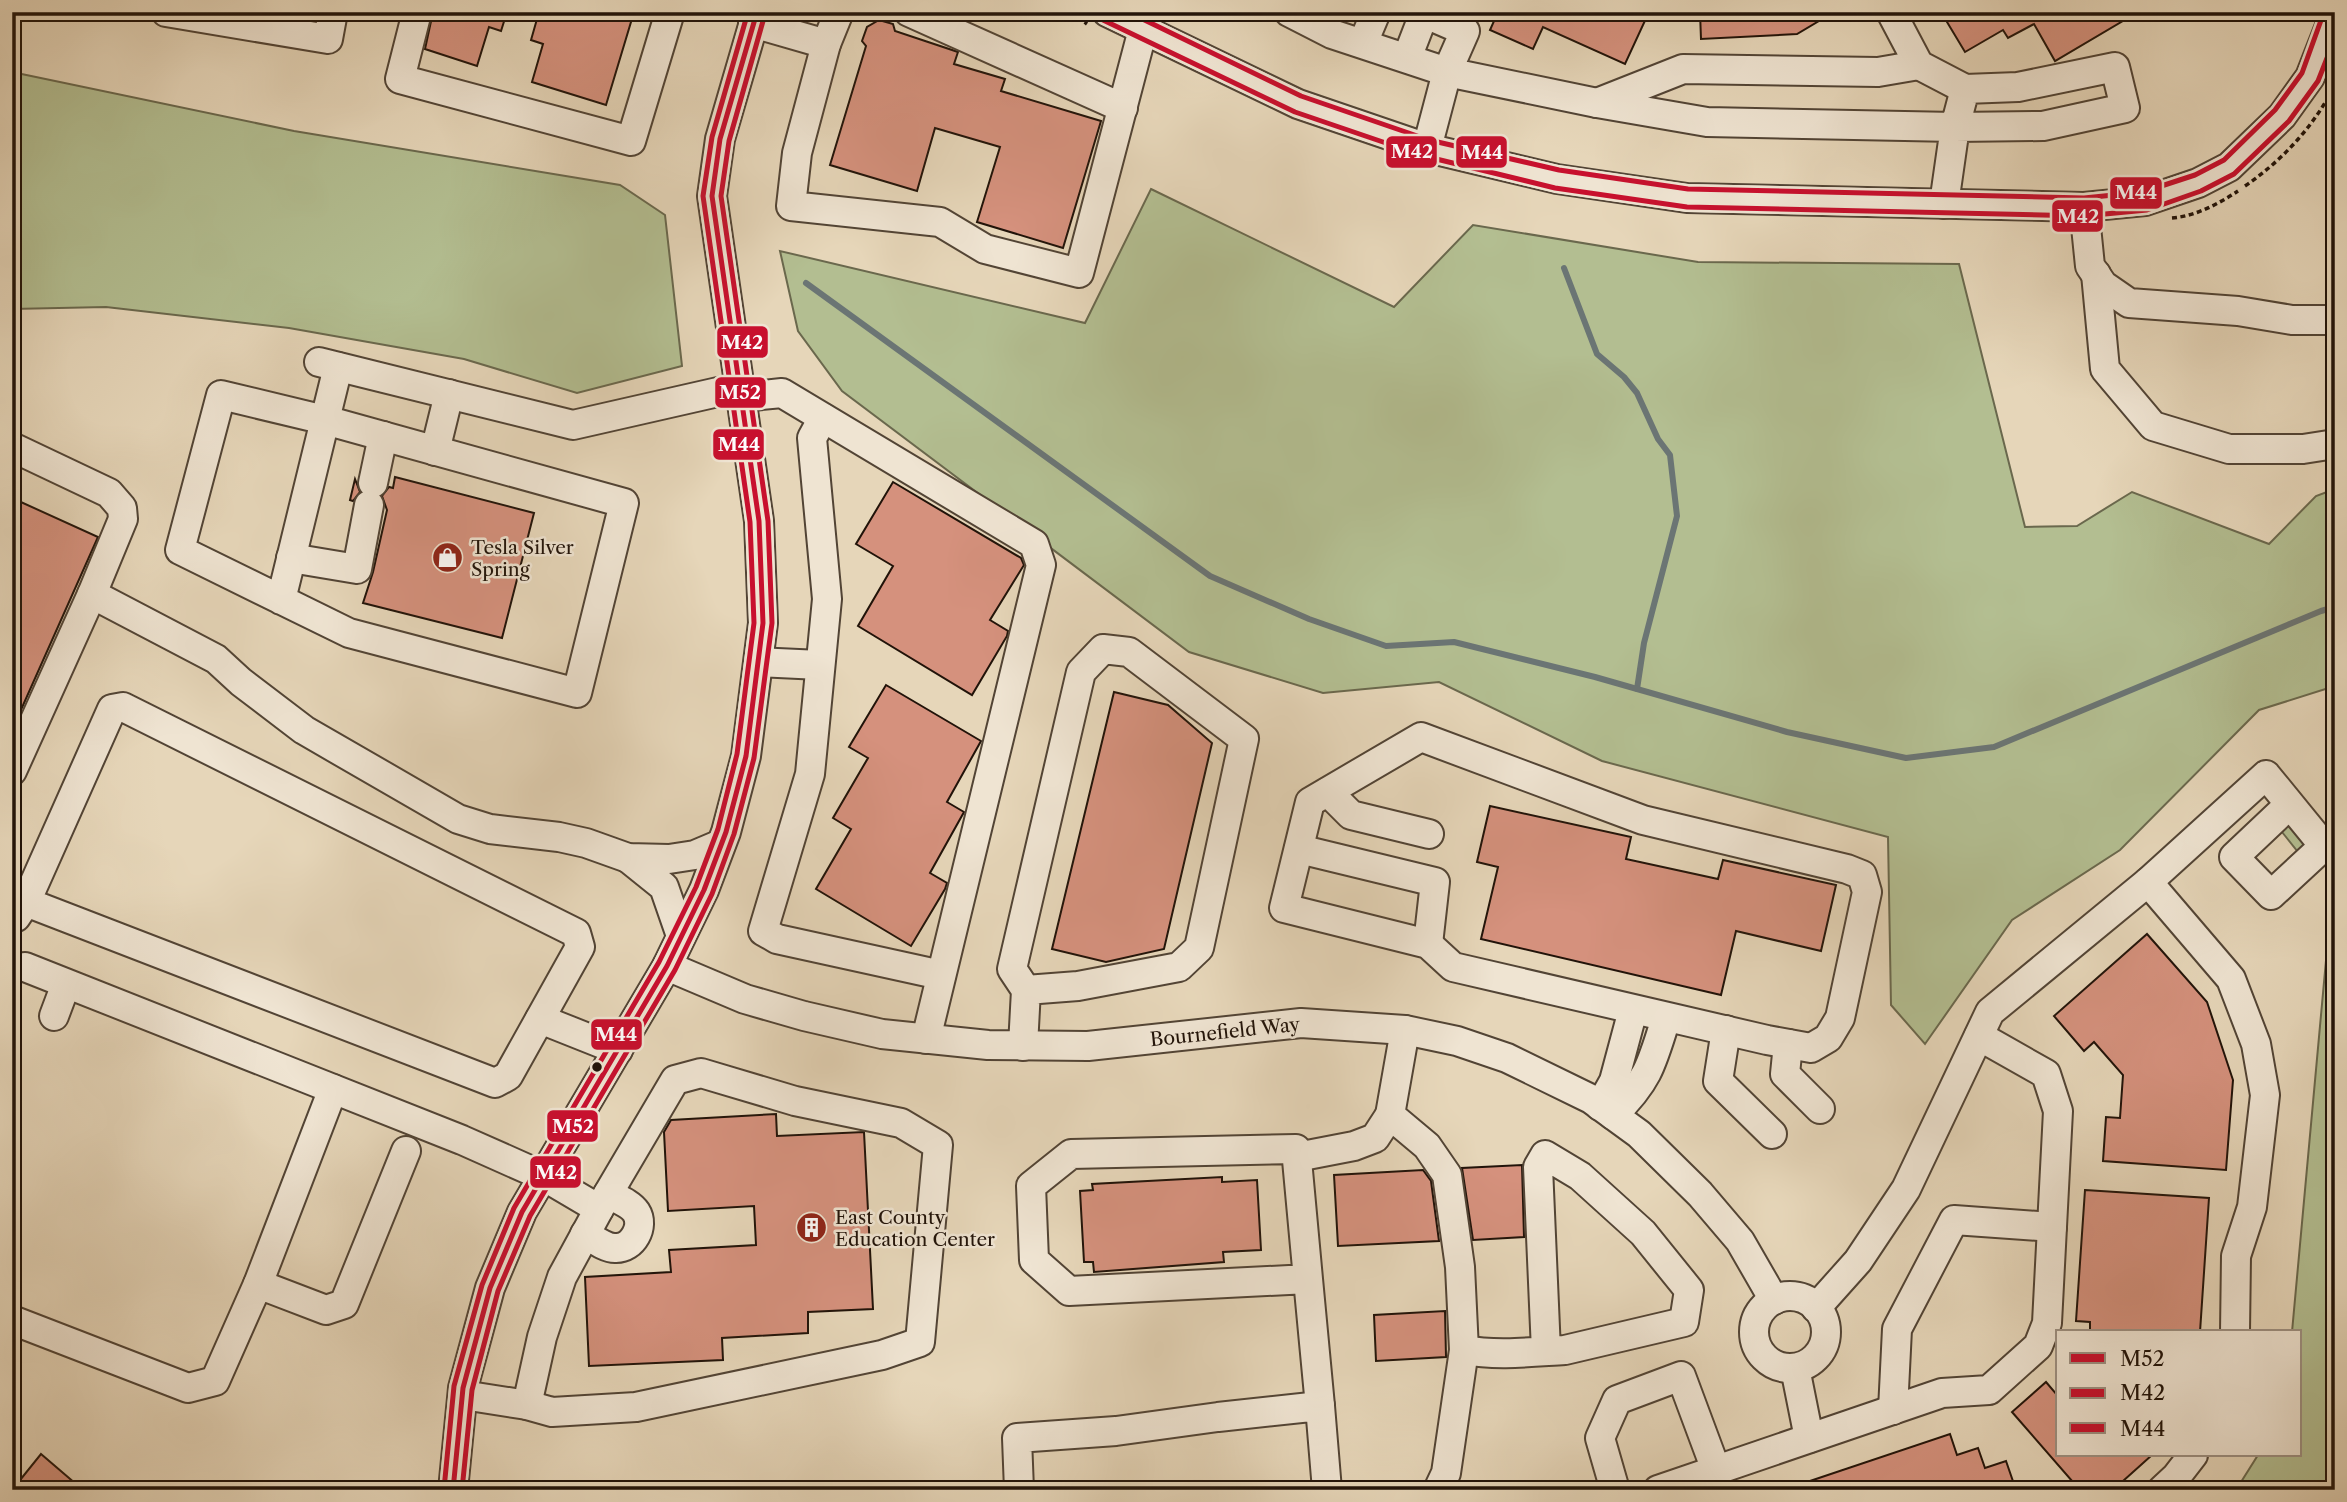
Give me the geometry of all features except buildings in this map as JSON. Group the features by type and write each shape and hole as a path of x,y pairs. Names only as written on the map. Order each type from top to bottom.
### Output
{"street":[{"path":"166,12 328,39 333,12"},
{"path":"417,12 400,79 631,141 670,12"},
{"path":"839,12 826,44 797,153 791,206 940,222 985,250 1079,273 1146,21"},
{"path":"909,12 1123,108"},
{"path":"1107,12 1146,21 1298,104 1427,148 1557,179 1687,198 2084,207 2145,201 2198,183 2229,167 2282,116 2310,77 2333,12"},
{"path":"1289,12 1332,34 1447,72 1597,103 1707,122 2043,126 2125,108 2115,67 2018,87 1965,89 1919,65 1891,12"},
{"path":"1363,43 1376,12"},
{"path":"1407,58 1423,13 1465,31 1447,72 1427,148"},
{"path":"453,1490 463,1395 490,1288 522,1212 667,966 704,890 721,844 746,756 763,623 759,521 712,196 720,139 755,18 826,44"},
{"path":"1597,103 1683,69 1878,72 1919,65"},
{"path":"1944,204 1955,127 1965,89"},
{"path":"2084,207 2090,266 2102,285 2129,303 2238,312 2292,320 2335,320"},
{"path":"2096,274 2105,369 2153,426 2229,449 2302,449 2335,444"},
{"path":"281,600 325,420 328,364 573,425 741,392 782,393 1034,544 1041,565 926,1038"},
{"path":"435,451 449,394"},
{"path":"220,395 383,436 624,503 577,693 349,634 180,550 220,395"},
{"path":"823,418 812,438 827,599 810,774 763,931 777,939 941,975"},
{"path":"291,558 357,569 383,436"},
{"path":"12,447 109,493 122,508 119,532 12,771"},
{"path":"92,594 216,659 241,682 304,730 458,818 490,829 586,843 628,858 669,859 695,855 721,844"},
{"path":"1023,1045 1026,990 1012,969 1081,673 1103,649 1129,652 1244,739 1199,948 1179,967 1078,986 1026,990"},
{"path":"759,662 820,665"},
{"path":"123,706 576,933 580,947 508,1076 495,1083 19,910 112,709 123,706"},
{"path":"1421,737 1643,820 1847,869 1862,875 1867,892 1840,1018 1828,1038 1811,1048 1788,1044 1453,967 1428,943 1284,908 1310,802 1328,792 1421,737"},
{"path":"1816,1308 1858,1261 1906,1189 1990,1012 2148,882 2266,775 2289,805"},
{"path":"1328,792 1352,815 1429,834"},
{"path":"1299,849 1435,882 1428,943"},
{"path":"628,858 664,887 681,936"},
{"path":"2148,882 2231,979 2256,1044 2265,1095 2252,1207 2236,1256 2235,1330"},
{"name":"Bournefield Way","path":"667,966 745,999 804,1016 882,1034 988,1045 1088,1046 1301,1023 1405,1030 1457,1041 1507,1058 1591,1099 1639,1134 1700,1194 1740,1241 1774,1300"},
{"path":"25,967 462,1140 603,1201 631,1207 639,1219 637,1234 627,1246 613,1248 585,1234"},
{"path":"54,1016 66,984"},
{"path":"1606,1111 1633,1010"},
{"path":"540,1018 618,1049"},
{"path":"1606,1111 1633,1095 1649,1071 1666,1018"},
{"path":"1297,1157 1354,1146 1376,1138 1390,1115 1405,1030"},
{"path":"1726,1030 1718,1081 1772,1134"},
{"path":"1658,1490 1942,1393 1989,1390 2038,1346 2047,1323 2059,1111 2046,1074 1979,1036"},
{"path":"1788,1044 1785,1074 1820,1109"},
{"path":"463,1395 527,1405 552,1412 636,1407 882,1355 920,1342 938,1145 901,1123 795,1101 701,1073 675,1080 603,1201 562,1277 542,1336 527,1405"},
{"path":"12,1320 187,1388 215,1381 258,1284 333,1089"},
{"path":"1390,1115 1427,1146 1447,1175 1460,1267 1464,1350 1446,1473 1438,1490"},
{"path":"1308,1279 1069,1291 1034,1260 1031,1186 1071,1154 1296,1149 1328,1490"},
{"path":"258,1284 326,1310 344,1304 406,1151"},
{"path":"1464,1350 1488,1354 1546,1351 1565,1350 1684,1322 1689,1290 1643,1233 1580,1176 1545,1156 1538,1167 1546,1351"},
{"path":"1893,1410 1897,1329 1954,1220 2052,1227"},
{"path":"1796,1297 1816,1308 1825,1327 1821,1349 1806,1365 1795,1368 1773,1364 1757,1348 1754,1338 1758,1316 1764,1307 1774,1300 1796,1297"},
{"path":"1795,1368 1809,1438"},
{"path":"1615,1490 1600,1438 1617,1400 1681,1376 1716,1470"},
{"path":"1019,1490 1017,1438 1116,1431 1321,1406"},
{"path":"2162,1490 2176,1478 2192,1456"}],"green space":[{"path":"12,72 294,131 620,185 665,215 682,366 577,393 464,359 289,328 106,307 12,309"},
{"path":"1151,189 1394,307 1473,225 1698,262 1959,264 2025,527 2077,526 2132,492 2269,544 2316,496 2335,489 2335,686 2259,710 2120,850 2012,920 1925,1044 1891,1005 1888,837 1602,761 1439,682 1323,693 1189,652 842,391 798,331 780,251 1085,323"},
{"path":"2287,811 2313,840 2298,852 2274,822"},
{"path":"2335,862 2335,1490 2236,1490 2257,1456 2302,1456 2302,1330 2292,1330"}],"waterway":[{"path":"1564,268 1597,354 1624,377 1637,393 1658,439 1670,455 1677,516 1644,643 1637,689"},
{"path":"806,283 1210,576 1309,619 1386,646 1454,642 1595,677 1787,732 1906,758 1994,747 2335,607"}],"transit line":[{"name":"M44","path":"444,1489 454,1386 482,1285 514,1208 659,962 696,887 718,829 737,754 754,623 750,522 703,196 712,137 748,12"},
{"name":"M52","path":"453,1490 463,1388 490,1288 522,1212 667,966 704,890 726,832 746,756 763,623 759,521 712,196 720,139 757,12"},
{"name":"M44","path":"1128,12 1301,96 1429,140 1559,170 1688,189 2084,198 2143,192 2195,175 2224,160 2275,110 2302,73 2324,12"},
{"name":"M42","path":"462,1490 472,1390 498,1291 530,1216 675,970 712,894 734,834 754,758 772,623 768,521 721,196 729,141 765,14"},
{"name":"M42","path":"1103,20 1295,112 1424,156 1555,188 1687,207 2084,216 2147,210 2201,191 2234,174 2289,121 2318,81 2335,38"}],"place":[{"name":"Tesla Silver Spring","path":"448,558"},
{"name":"East County Education Center","path":"812,1228"}]}
